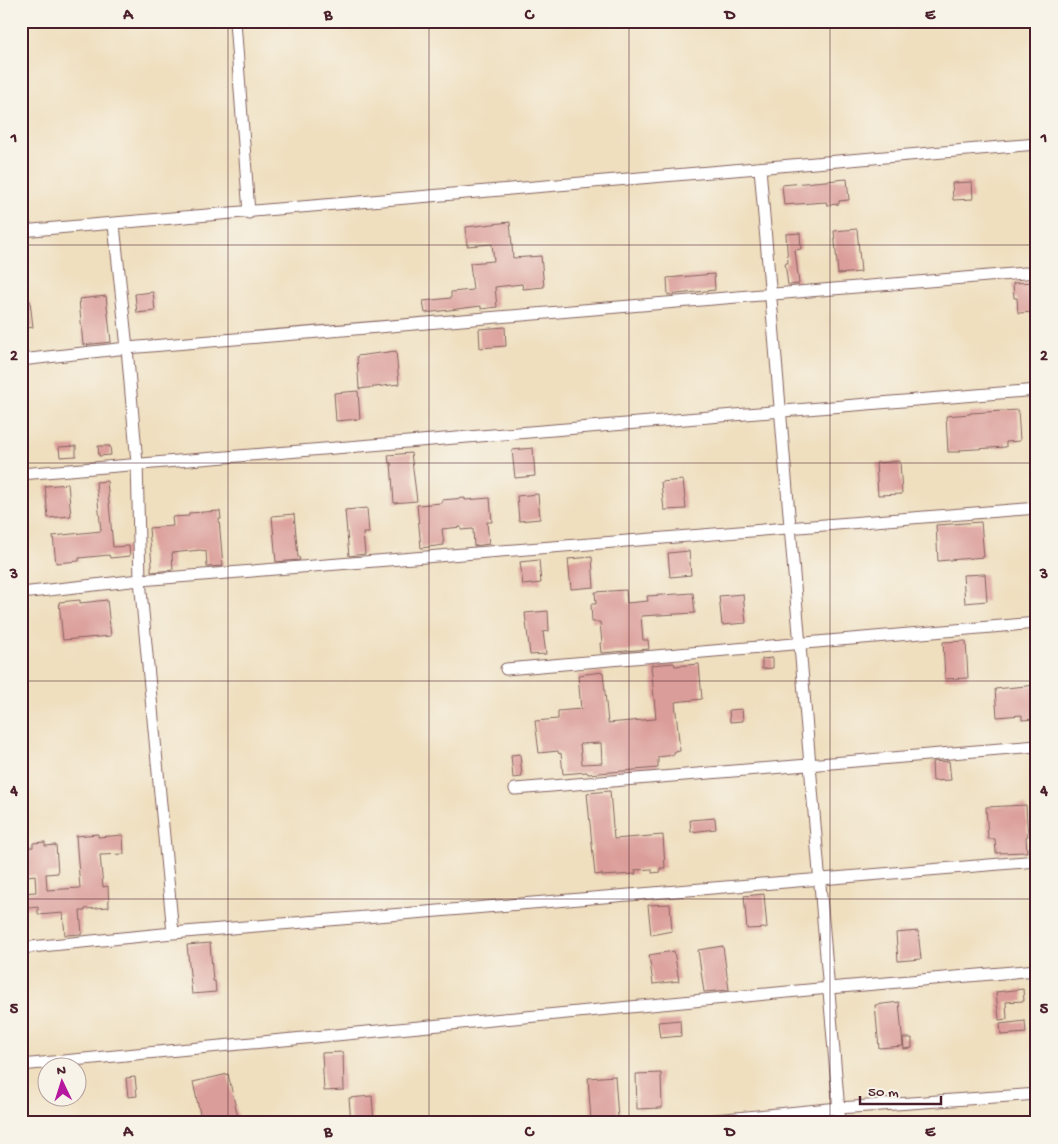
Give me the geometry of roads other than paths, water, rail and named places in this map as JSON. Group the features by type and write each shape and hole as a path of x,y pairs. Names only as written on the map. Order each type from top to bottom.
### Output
{"street":[{"path":"235,21 250,213"},
{"path":"21,231 114,225 1037,144"},
{"path":"760,168 840,1123"},
{"path":"114,225 137,464 140,580 173,933"},
{"path":"21,360 127,348 1037,272"},
{"path":"21,474 1037,390"},
{"path":"21,593 140,580 1037,508"},
{"path":"506,669 1037,623"},
{"path":"515,789 1037,746"},
{"path":"21,948 173,933 1037,861"},
{"path":"21,1065 1037,970"},
{"path":"684,1123 839,1108 1037,1094"}]}
